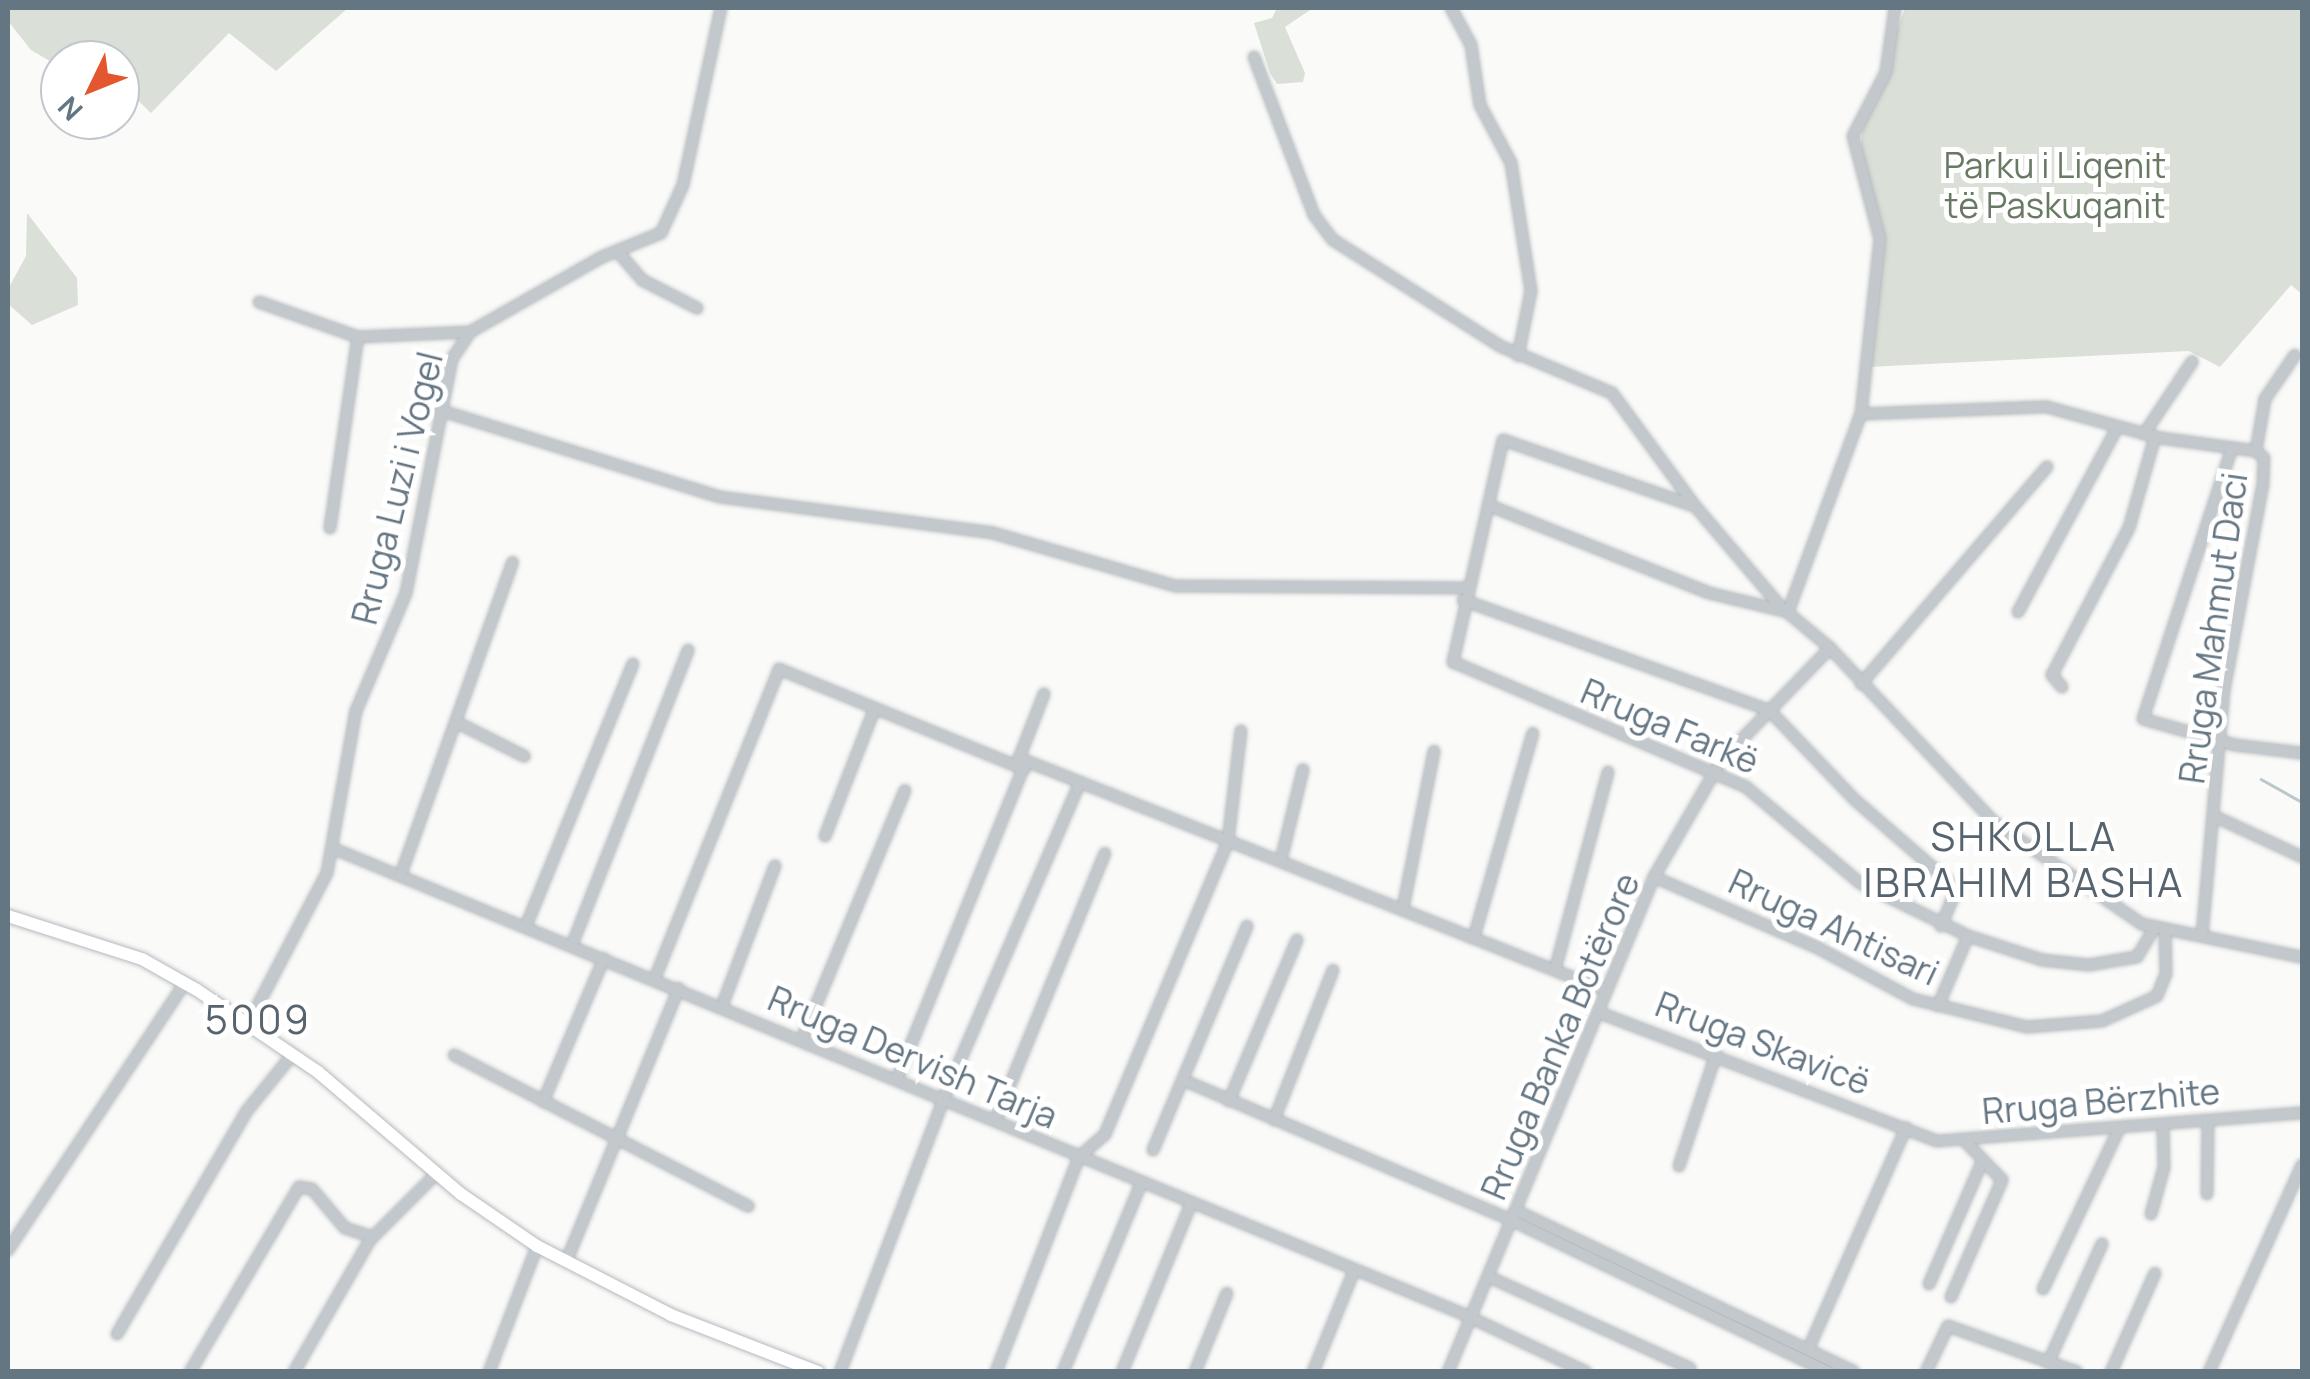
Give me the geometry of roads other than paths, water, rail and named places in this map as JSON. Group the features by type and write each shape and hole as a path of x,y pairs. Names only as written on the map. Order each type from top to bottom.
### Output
{"main road":[{"path":"8,916 142,960 185,983 293,1054 437,1174 537,1246 671,1315 818,1372"}],"street":[{"name":"Rruga Luzi i Vogel","path":"248,1024 310,912 332,848 356,711 406,593 452,359 470,332 618,252 661,234 676,209 715,59 722,8"},
{"path":"1451,8 1471,45 1480,105 1511,162 1531,291 1518,356"},
{"path":"1788,612 1861,414 1880,239 1853,136 1886,72 1895,8"},
{"path":"1254,57 1322,229 1350,253 1518,356 1612,393 1695,506 1788,612 1830,648 1994,822 2119,912 2160,928 2302,956"},
{"path":"618,252 642,280 697,308"},
{"path":"259,302 358,337 470,332"},
{"path":"330,528 358,337"},
{"name":"Rruga Mahmut Daci","path":"2202,936 2221,741 2250,530 2263,484 2264,458 2256,451 2265,399 2295,355"},
{"path":"2062,687 2052,674 2129,528 2149,435 2192,362"},
{"path":"1861,414 2047,407 2149,435 2256,451"},
{"path":"439,410 720,496 993,533 1188,588 1465,594 1769,710 1855,800 1946,879 1955,894 1941,926"},
{"path":"2018,612 2117,428"},
{"name":"Rruga Farkë","path":"1695,506 1503,440 1451,651 1457,666 1764,796 1860,883 1941,926 2042,960 2089,964 2137,956 2160,928"},
{"path":"2232,448 2142,718 2221,741 2302,753"},
{"path":"1862,684 2047,467"},
{"path":"1488,505 1710,593 1788,612"},
{"path":"401,874 460,724 513,562"},
{"name":"Rruga Banka Botërore","path":"1448,1372 1654,877 1714,774 1830,648"},
{"path":"572,945 688,650"},
{"path":"526,926 634,664"},
{"path":"655,978 779,669 874,710 1080,782 1607,990"},
{"path":"897,1079 1021,764 1044,694"},
{"path":"825,836 874,710"},
{"path":"460,724 524,756"},
{"path":"996,1372 1079,1157 1105,1134 1228,840 1241,730"},
{"path":"1474,937 1532,733"},
{"path":"1402,908 1434,750"},
{"path":"1281,860 1303,770"},
{"path":"1555,970 1608,772"},
{"path":"840,1372 944,1098 1080,782"},
{"path":"802,1039 904,790"},
{"path":"2216,817 2302,857"},
{"name":"Rruga Dervish Tarja","path":"332,848 996,1119 1586,1372"},
{"path":"996,1119 1105,854"},
{"path":"722,1006 775,866"},
{"name":"Rruga Ahtisari","path":"1654,877 1938,1006 2047,1029 2123,1014 2162,990 2160,928"},
{"path":"1154,1150 1247,926"},
{"path":"1938,1006 1968,936"},
{"path":"1228,1101 1298,940"},
{"path":"543,1102 604,958"},
{"path":"1274,1120 1333,970"},
{"path":"8,1250 185,983"},
{"path":"566,1262 679,988"},
{"name":"Rruga Skavicë","path":"1600,1012 1906,1128"},
{"path":"117,1334 246,1112 293,1054"},
{"path":"1679,1166 1716,1054"},
{"path":"454,1055 748,1206"},
{"path":"1183,1080 1515,1216 1854,1372"},
{"name":"Rruga Bërzhite","path":"1906,1128 1937,1141 1965,1141 2302,1113"},
{"path":"2207,1194 2208,1120"},
{"path":"2151,1214 2164,1166 2163,1126"},
{"path":"1808,1350 1906,1128"},
{"path":"2043,1289 2118,1131"},
{"path":"1952,1296 2000,1188 2000,1174 1982,1162 1965,1141"},
{"path":"1929,1284 1982,1162"},
{"path":"2210,1372 2302,1164"},
{"path":"294,1372 373,1237 437,1174"},
{"path":"1062,1372 1141,1184"},
{"path":"190,1372 299,1187 307,1185 354,1234 373,1237"},
{"path":"1122,1372 1191,1204"},
{"path":"1515,1216 1828,1372"},
{"path":"2048,1363 2102,1244"},
{"path":"489,1372 537,1246"},
{"path":"1312,1372 1354,1272"},
{"path":"2111,1372 2155,1273"},
{"path":"1489,1277 1690,1368"},
{"path":"1196,1372 1227,1293"},
{"path":"1926,1372 1948,1326 2077,1372"}],"waterway":[{"path":"2261,779 2302,802"}],"district":[{"name":"SHKOLLA IBRAHIM BASHA","path":"2024,859"},
{"name":"5009","path":"258,1019"}],"park label":[{"name":"Parku i Liqenit të Paskuqanit","path":"2055,185"}]}
